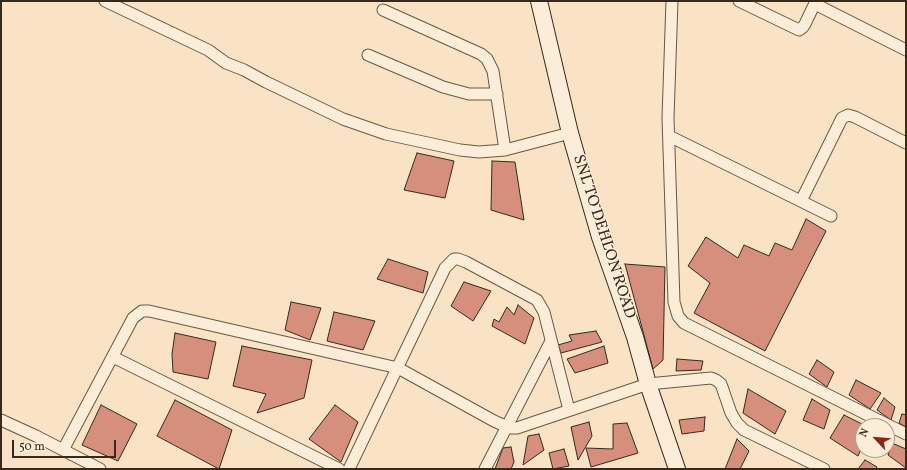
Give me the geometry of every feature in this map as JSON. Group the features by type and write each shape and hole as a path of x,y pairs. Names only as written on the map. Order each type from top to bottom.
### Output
{"street":[{"path":"105,1 208,50 226,63 244,70 342,119 386,134 460,150 479,152 505,150 570,132"},
{"name":"SNL TO DEHLON ROAD","path":"539,1 570,132 600,237 635,337 648,384 677,469"},
{"path":"672,1 669,136 674,302 678,316 684,323 906,434"},
{"path":"739,1 799,30 805,24 816,2 906,50"},
{"path":"383,10 487,58 493,71 505,150"},
{"path":"368,55 443,87 469,94 497,94"},
{"path":"801,201 842,118 848,115 855,117 906,143"},
{"path":"669,136 831,216"},
{"path":"349,469 445,268 454,259 466,262 537,300 544,312 569,410"},
{"path":"63,450 133,318 142,311 149,311 398,368 507,427 517,428 648,384 711,378 720,384 737,423 744,430 824,469"},
{"path":"485,469 551,341"},
{"path":"113,357 339,469"},
{"path":"1,420 100,469"}],"building":[{"path":"417,153 454,161 445,198 404,190"},
{"path":"492,161 515,162 524,220 491,210"},
{"path":"806,219 826,231 765,351 694,313 710,283 688,266 706,237 738,258 744,245 769,256 775,243 792,250"},
{"path":"388,259 428,272 423,293 377,279"},
{"path":"625,264 665,267 663,360 653,369"},
{"path":"464,282 491,291 473,321 451,306"},
{"path":"291,302 321,308 310,340 285,330"},
{"path":"518,305 534,318 525,344 492,326 494,319 499,322 507,307 514,315"},
{"path":"334,312 375,321 363,350 327,341"},
{"path":"596,331 602,342 561,353 558,345 572,341 569,335"},
{"path":"175,333 216,342 208,379 173,372 172,354"},
{"path":"242,346 312,360 304,398 257,413 266,394 233,386"},
{"path":"604,346 608,363 575,373 567,359"},
{"path":"677,359 703,361 701,370 676,371"},
{"path":"817,360 834,372 827,387 809,374"},
{"path":"856,380 881,393 870,409 849,395"},
{"path":"748,389 786,411 775,434 743,413"},
{"path":"884,398 895,407 892,418 888,418 877,410"},
{"path":"812,399 830,410 824,429 803,420"},
{"path":"175,400 232,430 219,469 157,436"},
{"path":"101,405 137,424 118,461 82,445"},
{"path":"335,405 358,422 341,462 309,439"},
{"path":"902,414 906,415 906,427 899,423"},
{"path":"844,415 855,420 855,454 830,438"},
{"path":"705,417 704,431 682,434 679,420"},
{"path":"589,422 592,436 578,460 571,427"},
{"path":"627,423 638,453 591,467 586,448 613,449 613,424"},
{"path":"539,434 544,450 523,465 528,436"},
{"path":"737,439 749,451 740,469 725,469"},
{"path":"895,444 906,449 906,468 892,458 895,458"},
{"path":"511,447 514,462 511,469 495,469 503,448"},
{"path":"564,449 569,466 553,469 549,453"},
{"path":"865,460 877,467 876,469 858,469"}]}
